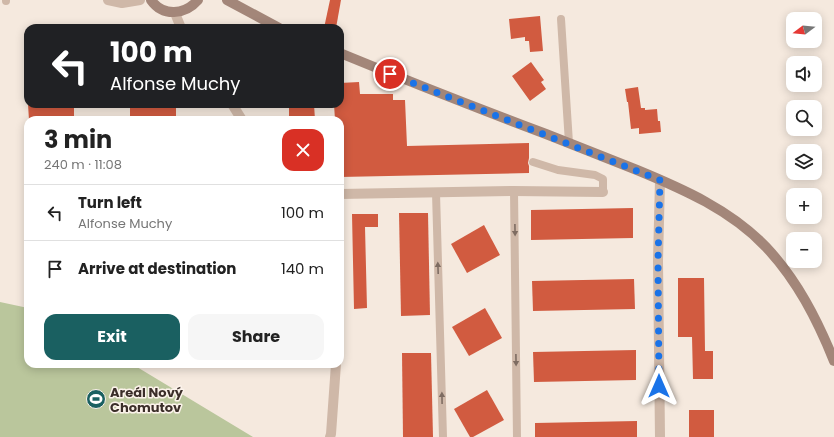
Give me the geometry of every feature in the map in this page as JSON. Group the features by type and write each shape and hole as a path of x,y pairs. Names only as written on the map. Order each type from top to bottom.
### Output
{"main road":[{"path":"151,0 157,7 175,13 188,9 198,0"},
{"path":"227,0 272,24"},
{"path":"344,55 417,85 569,143 701,198 739,223 765,246 784,267 799,288 814,316 834,361"}],"street":[{"path":"108,0 122,3 140,0"},
{"path":"175,13 179,24"},
{"path":"660,180 658,261 660,437"},
{"path":"344,194 514,191 603,192"},
{"path":"330,437 336,368"}],"lane":[{"path":"562,19 569,143"},
{"path":"533,162 558,170 603,179 603,192"},
{"path":"514,191 517,437"},
{"path":"436,193 443,437"}],"green space":[{"name":"Areál Nový Chomutov","path":"0,302 24,307 24,368 139,368 253,437 0,437"}],"building":[{"path":"330,0 341,0 337,24 325,24"},
{"path":"540,16 543,51 530,52 529,41 525,41 525,37 511,39 509,19"},
{"path":"531,62 544,80 541,82 546,89 530,101 512,76"},
{"path":"359,82 360,94 393,94 393,100 405,100 407,146 529,143 529,173 344,177 344,116 335,116 334,108 344,108 344,83"},
{"path":"638,87 641,108 645,108 645,110 657,109 661,132 639,134 639,128 631,129 625,89"},
{"path":"28,108 74,108 74,116 29,116"},
{"path":"130,108 176,108 176,116 130,116"},
{"path":"289,108 314,108 315,116 289,116"},
{"path":"633,208 633,238 531,240 531,210"},
{"path":"399,213 428,213 430,315 401,316"},
{"path":"352,214 378,214 378,227 365,227 367,308 354,309"},
{"path":"484,225 500,255 467,273 451,244"},
{"path":"678,278 704,278 705,351 713,351 713,379 693,379 692,337 678,337"},
{"path":"634,279 635,309 533,311 532,281"},
{"path":"485,308 502,338 469,356 452,327"},
{"path":"636,350 636,380 534,382 533,352"},
{"path":"402,353 431,353 433,437 403,437"},
{"path":"487,390 504,420 473,437 470,437 454,409"},
{"path":"689,410 714,410 714,437 689,437"},
{"path":"637,421 637,437 535,437 535,423"}],"place":[{"name":"Areál Nový Chomutov","path":"96,399"}],"route":[{"path":"390,74 593,152 660,180 658,261 659,386"}]}
